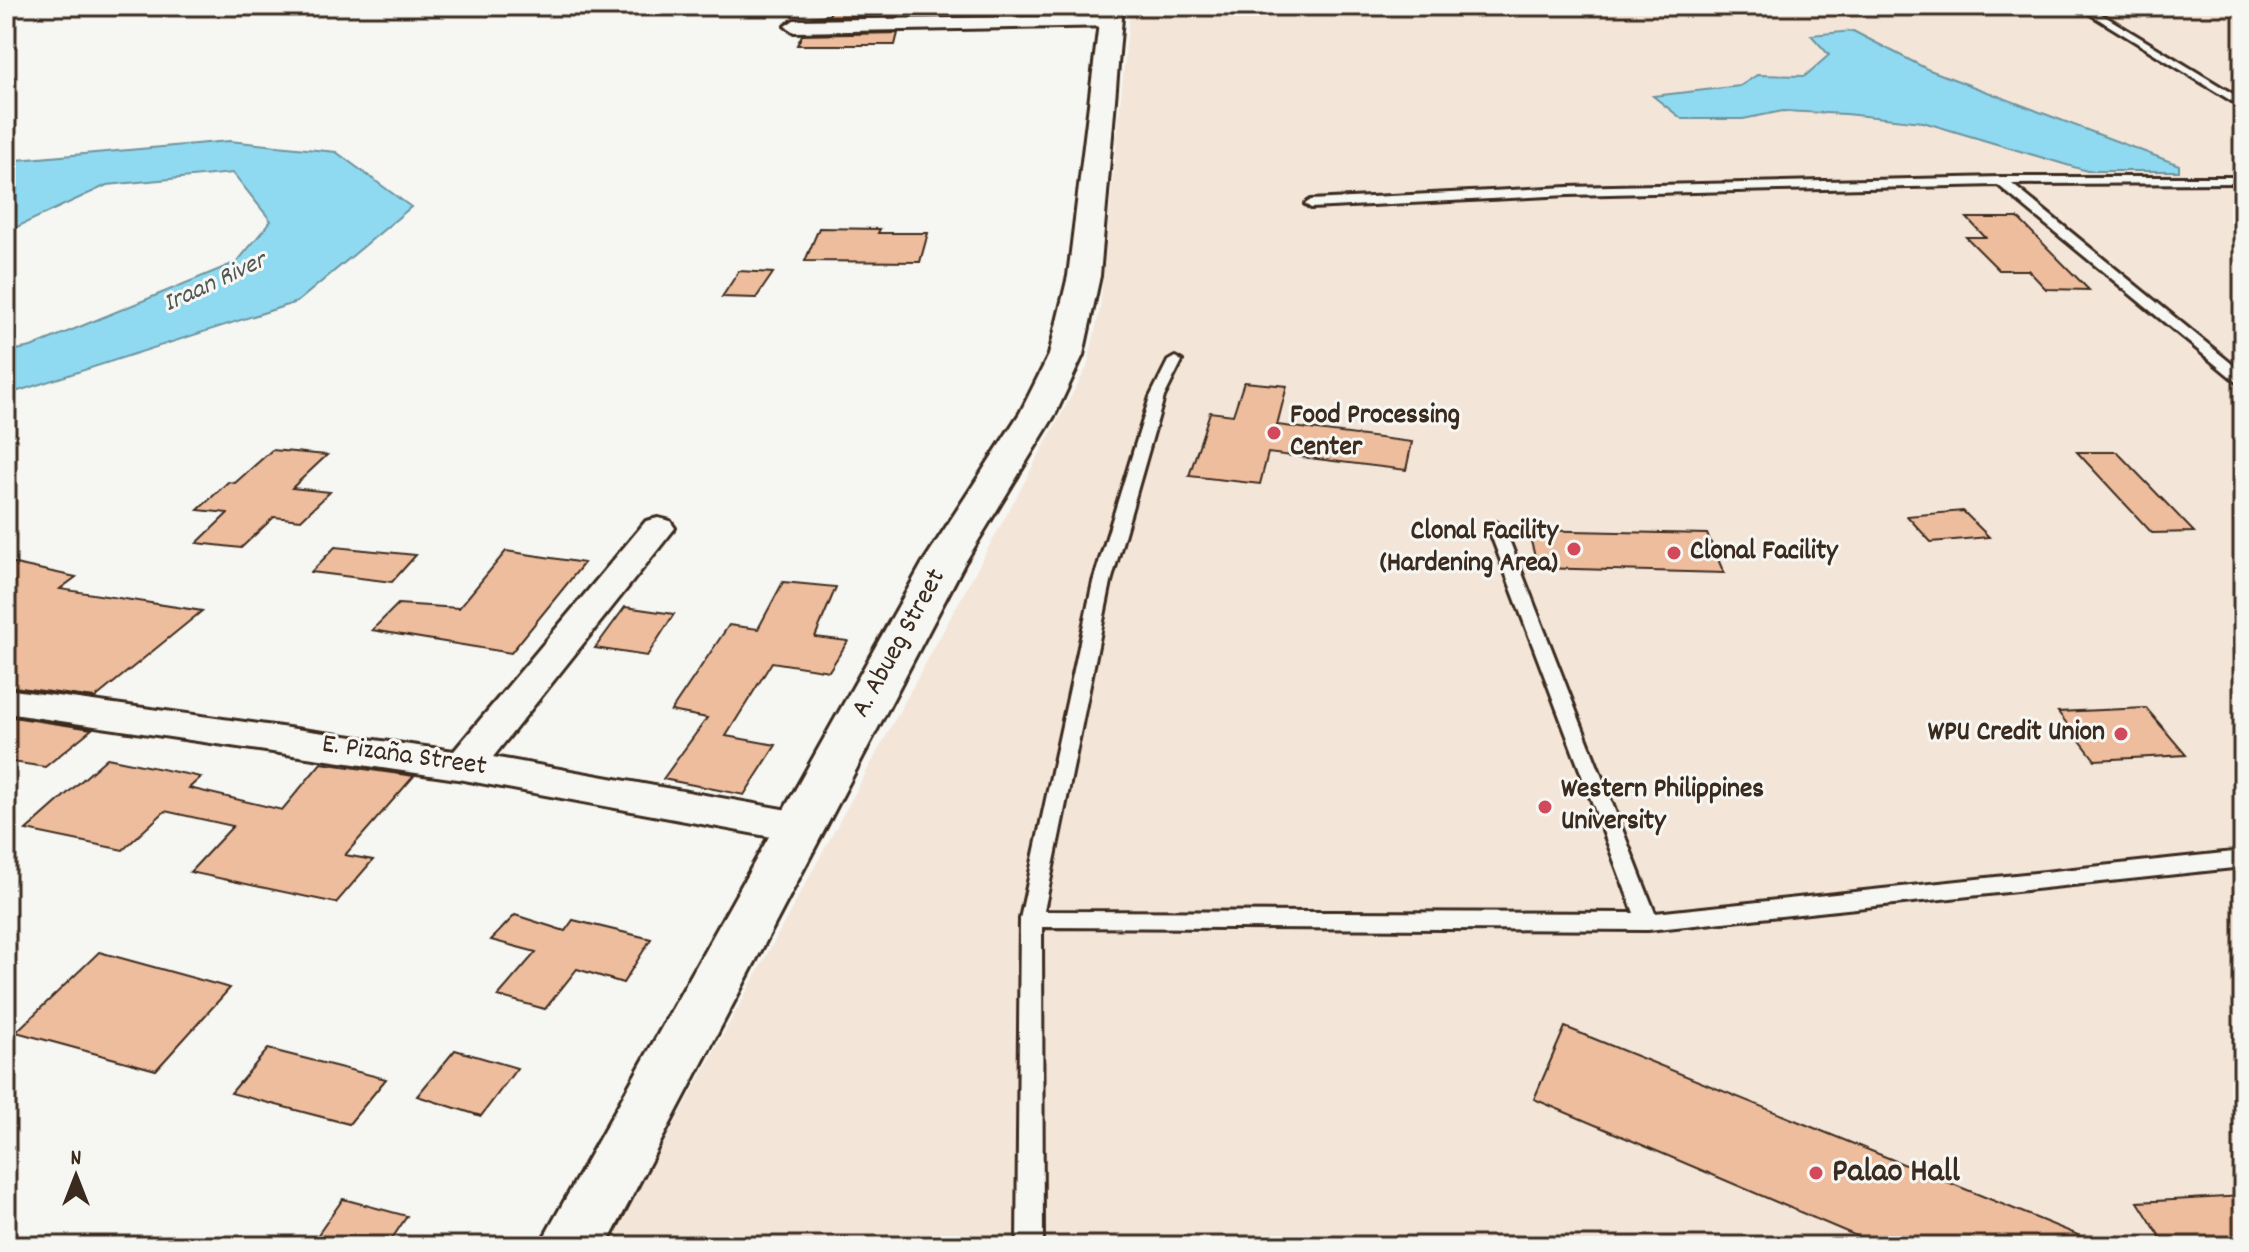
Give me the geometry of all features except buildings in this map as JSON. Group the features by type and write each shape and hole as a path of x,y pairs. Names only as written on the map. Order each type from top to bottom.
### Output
{"street":[{"path":"794,26 1112,14"},
{"name":"A. Abueg Street","path":"572,1246 943,564 1038,413 1066,355 1084,276 1112,14"},
{"path":"464,766 658,528"},
{"name":"E. Pizaña Street","path":"6,701 464,766 799,827"}],"lane":[{"path":"2082,6 2243,105"},
{"path":"1311,204 1568,191 2001,181 2243,180"},
{"path":"2001,181 2243,380"},
{"path":"1030,1246 1031,919 1102,582 1157,397 1175,361"},
{"path":"1496,527 1648,922"},
{"path":"1031,919 1648,922 2243,859"}],"shaded area":[{"name":"Western Philippines University","path":"1130,6 2243,6 2243,1246 608,1246 1087,367 1100,308"}],"water":[{"path":"1853,31 1927,69 2179,165 2179,171 2087,171 1923,122 1783,111 1743,119 1682,119 1653,96 1740,86 1757,75 1805,76 1829,55 1811,35"},
{"name":"Iraan River","path":"229,141 336,152 411,207 297,302 6,395 6,352 31,347 237,262 271,221 233,173 107,185 6,232 6,161"}],"place":[{"name":"Food Processing Center","path":"1274,433"},
{"name":"Clonal Facility (Hardening Area)","path":"1574,549"},
{"name":"Clonal Facility","path":"1674,553"},
{"name":"WPU Credit Union","path":"2121,734"},
{"name":"Western Philippines University","path":"1545,807"},
{"name":"Palao Hall","path":"1816,1173"}]}
